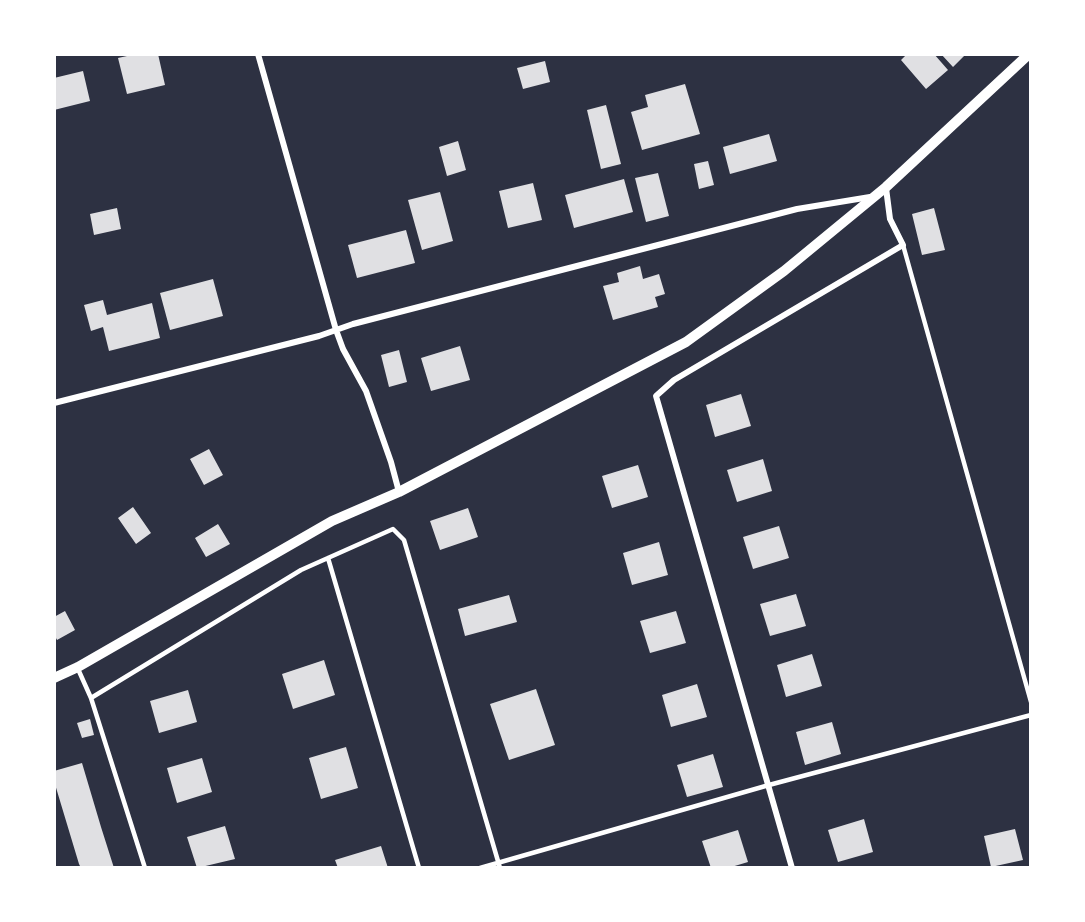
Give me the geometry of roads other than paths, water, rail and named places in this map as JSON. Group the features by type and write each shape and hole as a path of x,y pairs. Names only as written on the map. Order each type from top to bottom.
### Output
{"street":[{"path":"258,54 336,330 343,349 366,391 399,492"},
{"path":"54,678 78,668 332,521 399,492 686,342 784,271 886,187 1029,54"},
{"path":"792,868 656,396 674,380 903,245 890,219 886,187"},
{"path":"54,403 797,209 875,196"}],"lane":[{"path":"903,245 1031,702"},
{"path":"91,698 301,570 393,529 404,540 499,866"},
{"path":"328,558 419,868"},
{"path":"78,668 91,698 145,868"},
{"path":"480,868 499,866 769,785 1031,715"}]}
